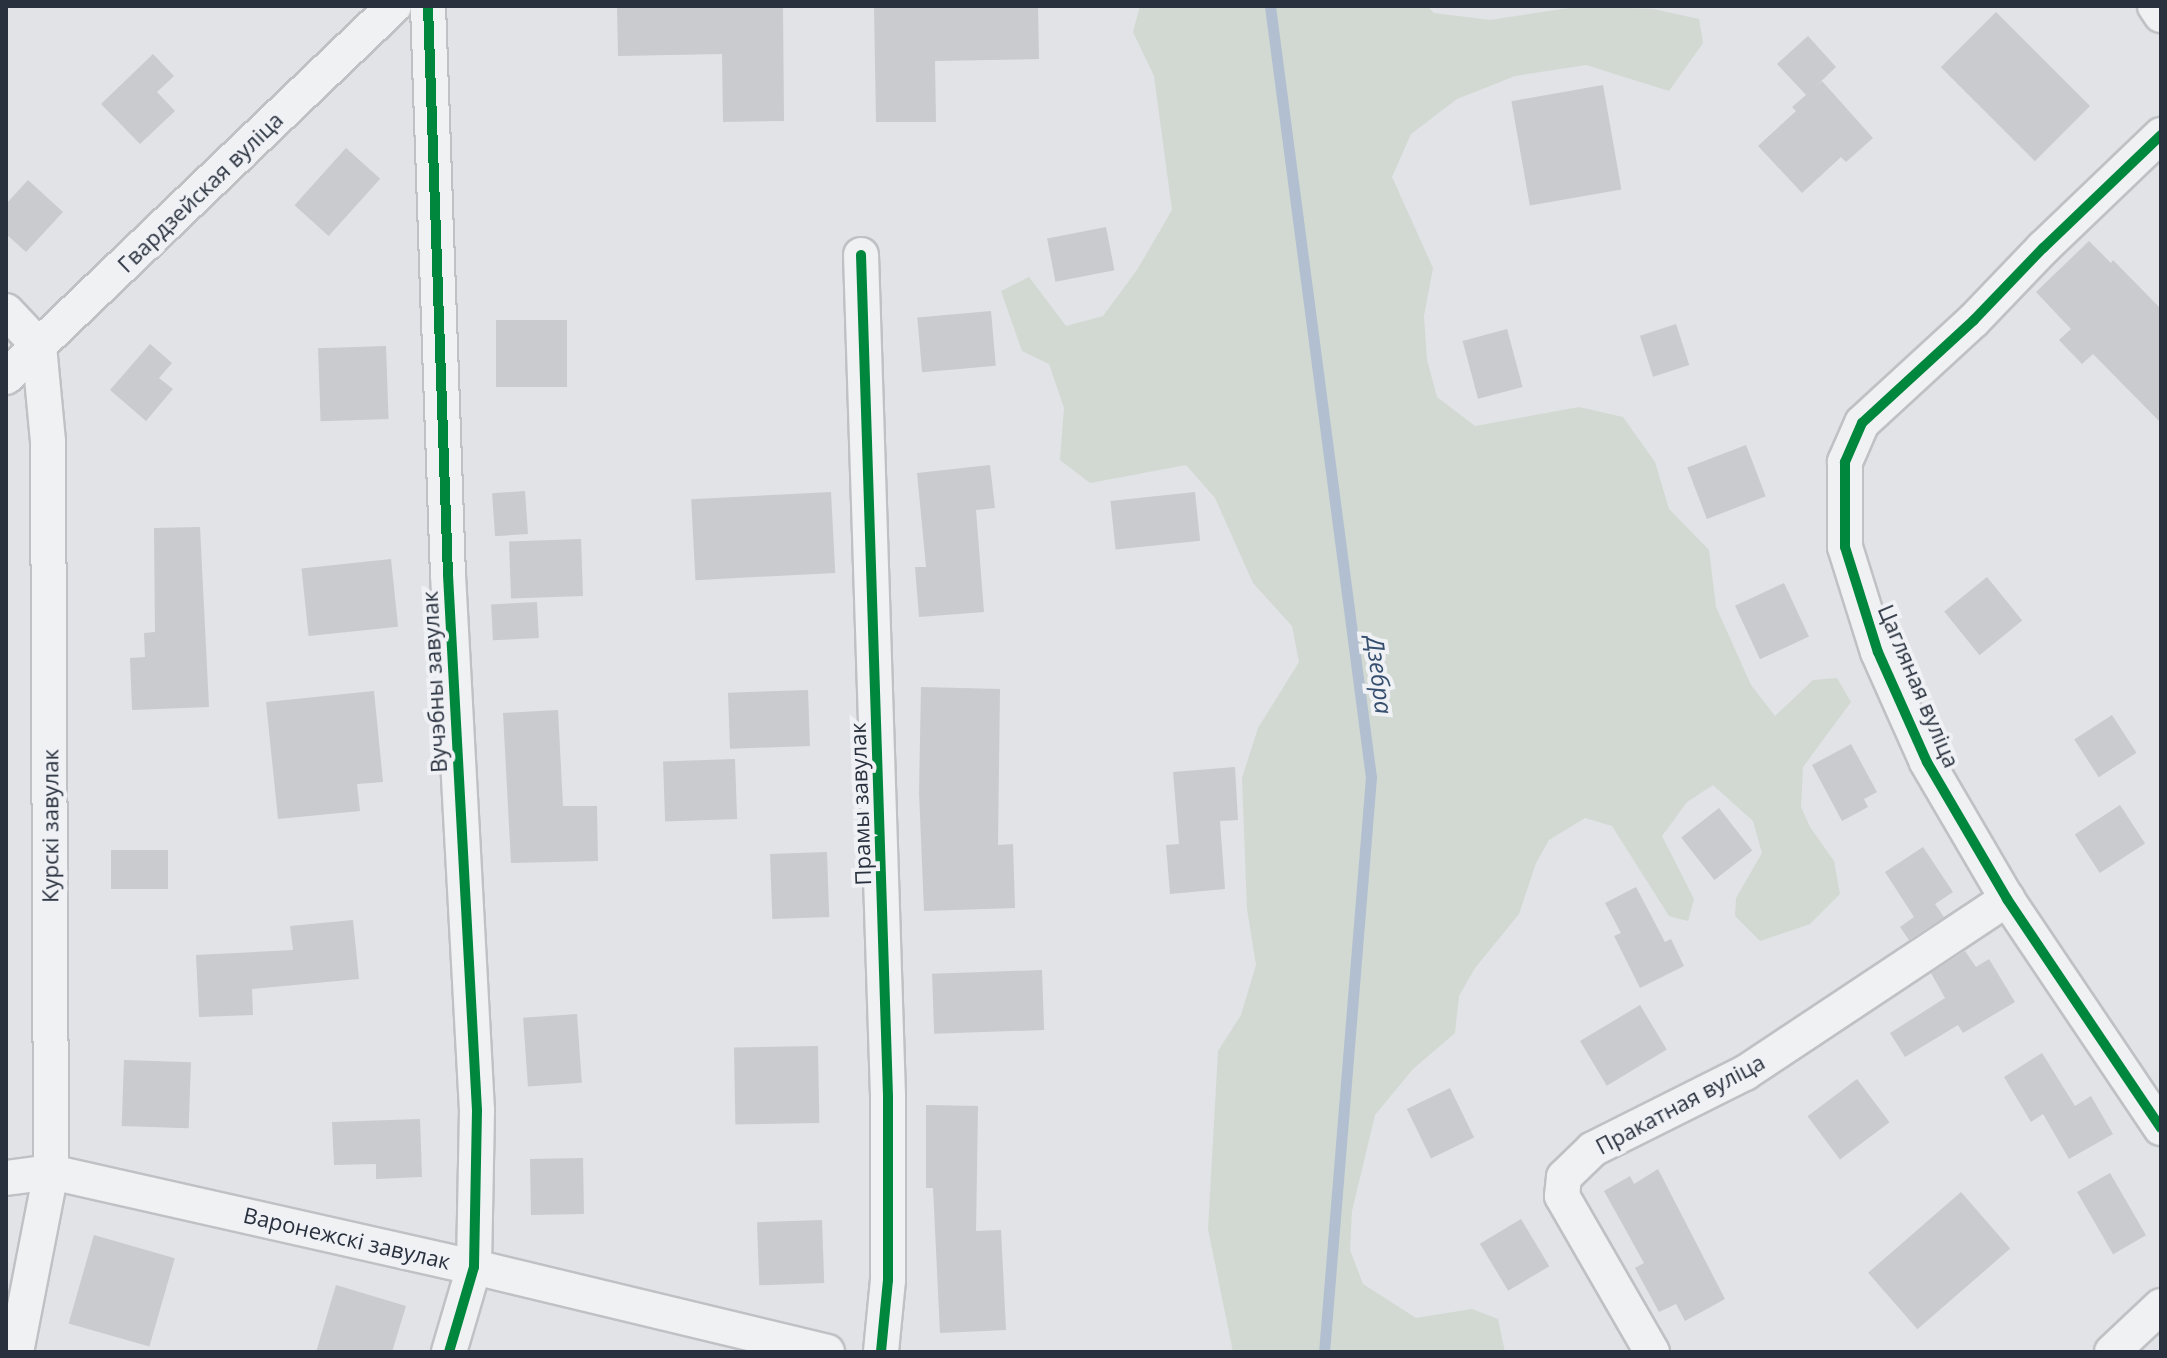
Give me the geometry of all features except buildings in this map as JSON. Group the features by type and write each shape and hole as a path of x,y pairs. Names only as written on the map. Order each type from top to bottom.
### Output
{"street":[{"name":"Гвардзейская вуліца","path":"6,377 394,6"},
{"name":"Вучэбны завулак","path":"428,6 448,575 477,1110 474,1267 449,1352"},
{"name":"Цагляная вуліца","path":"2161,135 2043,248 1974,320 1862,423 1845,462 1845,547 1878,652 1927,762 2007,899 2161,1128"},
{"name":"Прамы завулак","path":"861,255 888,1096 888,1280 881,1352"},
{"path":"6,311 39,346"},
{"name":"Курскі завулак","path":"16,1352 51,1172 48,442 39,346"},
{"name":"Пракатная вуліца","path":"1652,1352 1562,1196 1564,1177 1593,1149 1745,1073 2007,899"},
{"name":"Варонежскі завулак","path":"6,1178 51,1172 474,1267 827,1352"},
{"path":"2112,1352 2161,1306"}],"shaded area":[{"path":"1140,6 1427,6 1434,13 1490,20 1582,6 1653,9 1699,19 1703,43 1669,91 1586,65 1515,76 1457,99 1411,134 1392,177 1433,268 1424,316 1427,360 1437,397 1475,426 1579,407 1623,417 1655,462 1669,509 1709,550 1716,607 1751,685 1775,716 1813,680 1837,678 1851,702 1803,767 1801,807 1810,827 1834,861 1840,894 1810,924 1760,941 1735,916 1736,898 1762,853 1753,821 1713,785 1687,802 1662,836 1694,899 1688,921 1669,916 1612,826 1585,818 1549,840 1536,863 1519,914 1475,968 1459,996 1455,1033 1413,1069 1375,1115 1352,1211 1350,1250 1363,1284 1416,1318 1472,1309 1498,1319 1505,1352 1233,1352 1208,1229 1218,1051 1241,1015 1256,965 1247,909 1242,778 1258,728 1299,662 1292,626 1253,583 1215,498 1186,465 1090,483 1060,460 1064,408 1049,364 1022,351 1001,291 1029,277 1066,326 1103,316 1137,270 1172,210 1154,76 1133,32"}],"waterway":[{"name":"Дзебра","path":"1270,6 1371,777 1324,1352"}],"cycle path":[{"path":"428,6 448,575 477,1110 474,1267 449,1352"},
{"path":"2161,135 2043,248 1974,320 1862,423 1845,462 1845,547 1878,652 1927,762 2007,899 2161,1128"},
{"path":"861,255 888,1096 888,1280 881,1352"}]}
